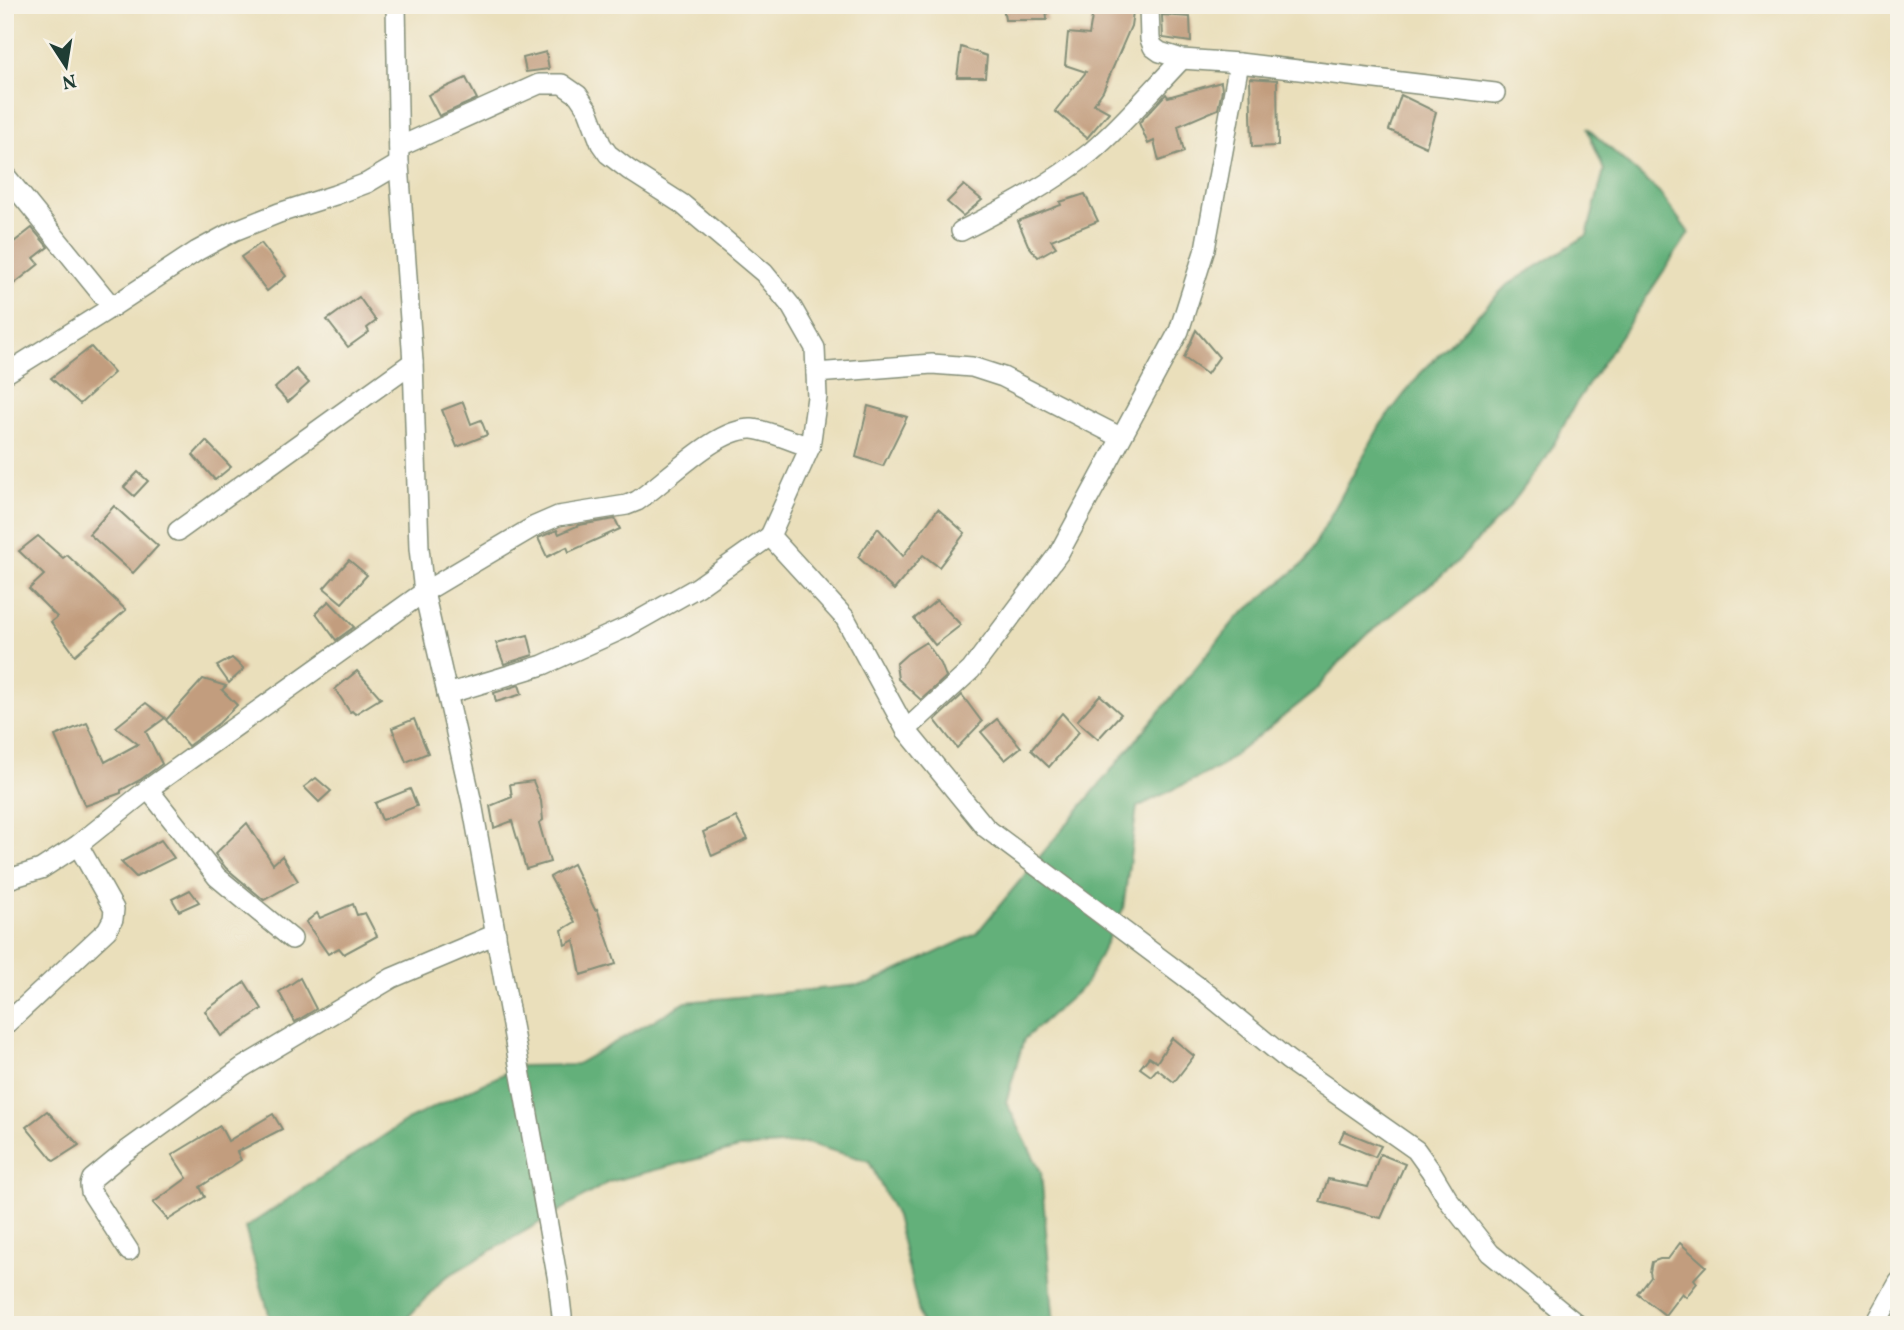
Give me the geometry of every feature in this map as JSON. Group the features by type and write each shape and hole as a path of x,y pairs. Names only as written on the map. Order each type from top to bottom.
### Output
{"street":[{"path":"396,5 399,155 414,362 419,548 424,592 472,803 564,1325"},
{"path":"1149,5 1150,39 1153,47 1182,59 1495,93"},
{"path":"961,230 1014,204 1091,151 1182,59"},
{"path":"906,730 971,670 1059,553 1179,331 1205,249 1238,63"},
{"path":"5,374 197,251 234,231 367,183 399,155 539,84 562,84 578,96 588,110 601,144 608,154 682,204 764,273 791,306 815,348 817,397 810,447 770,536 698,587 627,627 544,665 447,694"},
{"path":"5,175 112,307"},
{"path":"177,531 414,362"},
{"path":"816,373 932,364 972,367 1003,377 1120,437"},
{"path":"5,880 41,869 78,845 148,789 424,592 535,526 558,516 637,501 700,451 723,436 740,430 754,429 810,447"},
{"path":"770,536 845,618 906,730 986,828 1204,991 1288,1060 1416,1150 1449,1201 1490,1254 1578,1325"},
{"path":"148,789 217,877 292,939"},
{"path":"5,1025 107,930 113,919 114,909 78,845"},
{"path":"129,1251 92,1192 92,1179 243,1067 392,978 496,934"},
{"path":"1874,1325 1899,1282"}],"green space":[{"path":"1587,128 1659,192 1689,233 1574,406 1547,457 1507,510 1452,567 1368,634 1314,692 1218,768 1137,807 1123,909 1085,985 1024,1039 1006,1102 1041,1172 1054,1325 922,1325 896,1216 869,1161 806,1143 739,1148 609,1182 443,1279 401,1325 272,1325 245,1228 409,1119 520,1066 575,1065 686,1002 869,984 976,934 1236,619 1305,562 1381,424 1420,374 1506,286 1587,235 1604,170"}],"building":[{"path":"1003,5 1046,5 1047,20 1005,20"},
{"path":"1094,5 1134,5 1131,26 1103,91 1094,104 1109,112 1087,138 1055,111 1086,72 1065,65 1068,33 1089,35"},
{"path":"1162,15 1190,17 1191,42 1163,38"},
{"path":"961,47 987,56 985,77 957,77"},
{"path":"546,52 549,69 526,72 523,58"},
{"path":"466,78 477,99 439,116 428,95"},
{"path":"1250,78 1277,80 1278,146 1252,147"},
{"path":"1221,82 1218,109 1178,126 1184,152 1159,161 1154,141 1148,144 1139,123 1166,94 1168,97"},
{"path":"1401,95 1436,112 1426,147 1389,130"},
{"path":"964,185 982,200 963,216 947,202"},
{"path":"1085,194 1098,221 1051,240 1056,247 1038,257 1028,245 1018,221"},
{"path":"32,228 48,247 34,258 39,264 5,291 5,249"},
{"path":"261,243 286,276 267,291 241,257"},
{"path":"359,297 376,321 367,328 369,332 348,347 327,320"},
{"path":"1196,330 1219,357 1207,374 1184,358"},
{"path":"91,347 114,373 80,404 51,378"},
{"path":"296,369 309,383 288,402 275,388"},
{"path":"463,402 471,424 481,420 487,435 457,447 442,410"},
{"path":"868,406 907,417 883,466 856,457"},
{"path":"206,441 231,467 215,480 193,455"},
{"path":"138,472 148,481 134,496 124,487"},
{"path":"114,506 158,546 133,573 89,534"},
{"path":"938,509 965,533 939,567 923,555 894,590 858,557 878,528 903,556"},
{"path":"615,519 620,529 569,552 567,547 547,557 538,538 557,530 559,534 579,525"},
{"path":"38,536 63,558 67,555 126,610 75,655 51,622 57,617 29,589 44,575 19,551"},
{"path":"349,560 367,575 342,603 324,588"},
{"path":"937,600 961,625 935,645 914,619"},
{"path":"329,601 354,627 336,640 316,613"},
{"path":"528,635 533,655 504,664 496,643"},
{"path":"926,642 941,664 946,677 921,700 898,679 896,664"},
{"path":"232,658 244,669 229,683 217,666"},
{"path":"357,671 381,698 355,714 350,712 335,689"},
{"path":"203,679 226,686 222,690 237,705 219,723 188,746 166,720"},
{"path":"519,685 522,694 496,702 494,693"},
{"path":"962,695 982,722 957,748 935,720"},
{"path":"1100,695 1121,714 1098,739 1077,721"},
{"path":"146,703 165,718 146,732 162,764 121,790 121,793 85,806 55,736 87,723 105,762 138,744 116,727"},
{"path":"1062,713 1079,732 1049,767 1031,750"},
{"path":"414,719 428,753 406,762 392,728"},
{"path":"997,719 1021,747 1005,760 981,732"},
{"path":"316,778 331,791 319,802 304,787"},
{"path":"533,781 541,801 543,820 539,823 550,862 526,869 512,821 494,828 490,806 512,797 510,784"},
{"path":"410,789 417,806 382,820 375,803"},
{"path":"736,817 748,839 712,856 703,832"},
{"path":"247,823 273,864 282,856 298,881 264,900 226,868 215,854"},
{"path":"161,840 174,858 136,877 121,862"},
{"path":"573,864 595,910 597,909 616,964 581,975 574,940 565,945 562,930 575,922 550,877"},
{"path":"190,890 199,902 179,911 172,899"},
{"path":"353,904 357,915 365,913 377,936 344,954 339,948 328,954 306,922 317,913 320,918"},
{"path":"300,978 316,1009 295,1022 279,992"},
{"path":"245,982 262,1009 221,1036 205,1011"},
{"path":"1172,1038 1194,1056 1174,1082 1157,1069 1151,1076 1140,1068 1149,1057 1157,1062"},
{"path":"47,1111 79,1145 54,1161 26,1127"},
{"path":"273,1114 282,1129 237,1152 241,1160 200,1187 205,1197 168,1220 153,1203 187,1178 172,1155 220,1126 228,1141"},
{"path":"1344,1131 1381,1146 1375,1157 1339,1142"},
{"path":"1380,1154 1405,1164 1381,1218 1320,1202 1328,1179 1368,1187"},
{"path":"1680,1243 1706,1266 1694,1279 1697,1283 1686,1297 1682,1293 1665,1315 1638,1294 1651,1277 1652,1262 1668,1259"}]}
